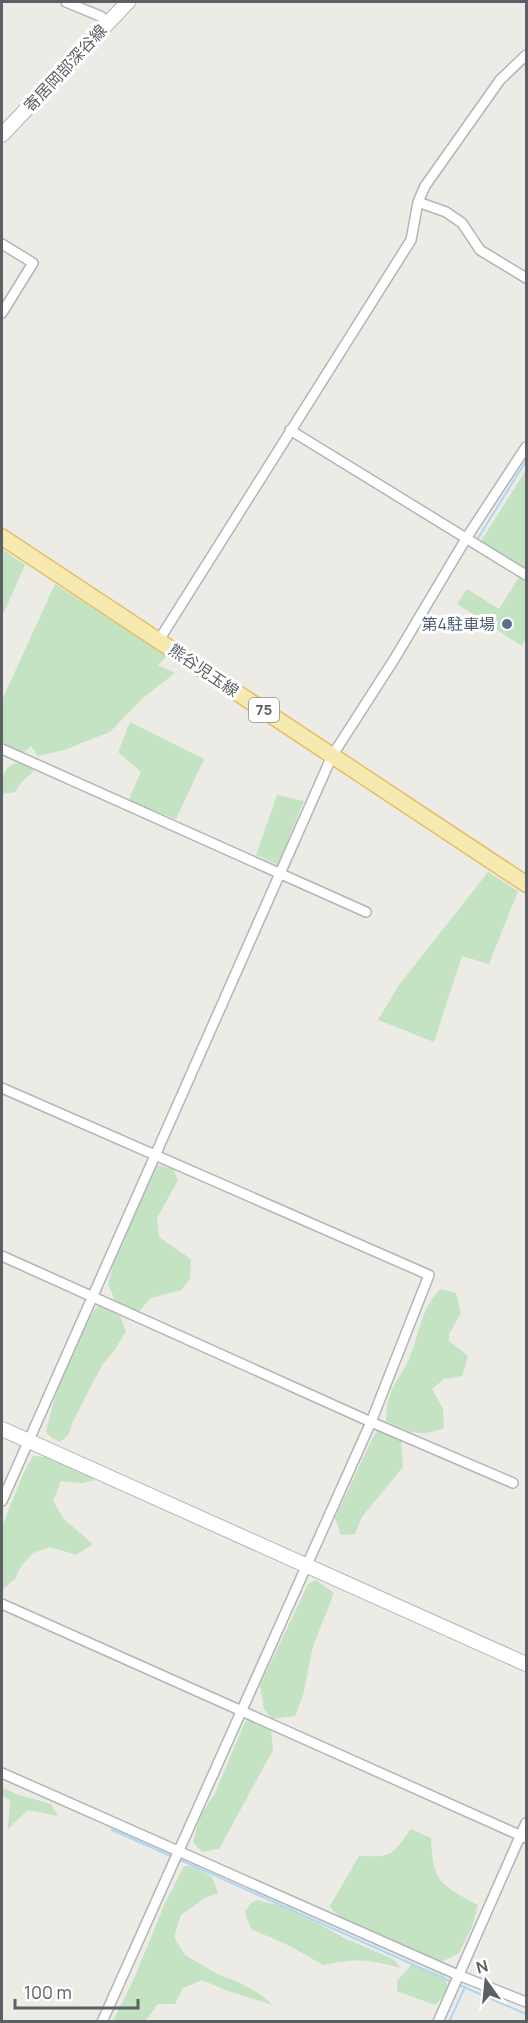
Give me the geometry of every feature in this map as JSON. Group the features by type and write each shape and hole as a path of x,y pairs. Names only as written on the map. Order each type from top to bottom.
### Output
{"main road":[{"name":"熊谷児玉線","path":"2,537 526,884"}],"street":[{"path":"66,2 109,22"},
{"name":"寄居岡部深谷線","path":"2,135 128,2"},
{"path":"159,640 411,240 418,202 425,186 500,80 526,55"},
{"path":"418,202 446,212 462,223 480,250 526,278"},
{"path":"2,244 33,263 2,312"},
{"path":"290,430 526,575"},
{"path":"2,1501 333,756 467,537 526,447"},
{"path":"2,749 366,912"},
{"path":"2,1088 429,1275 371,1422 308,1566 102,2022"},
{"path":"2,1256 371,1422 513,1483"},
{"path":"2,1429 526,1664"},
{"path":"2,1604 524,1837"},
{"path":"2,1773 458,1975 526,2002"},
{"path":"438,2022 524,1837 526,1823"}],"green space":[{"path":"526,470 526,638 522,646 457,604 467,589 499,609 524,569 481,541"},
{"path":"2,549 25,565 4,612 2,611"},
{"path":"55,584 167,656 158,665 175,673 144,697 110,732 64,750 38,756 31,746 22,754 2,742 2,700"},
{"path":"130,722 204,759 176,819 128,801 141,772 118,752"},
{"path":"17,763 26,764 34,771 15,792 2,794 5,771"},
{"path":"277,795 304,801 278,865 256,855"},
{"path":"488,872 518,891 489,964 462,956 434,1042 378,1020 399,985"},
{"path":"157,1165 173,1169 178,1180 157,1218 159,1237 191,1259 190,1279 181,1290 151,1298 139,1311 126,1310 117,1305 108,1284 115,1259"},
{"path":"441,1289 456,1293 461,1313 449,1334 449,1341 468,1356 462,1376 444,1379 432,1389 443,1409 444,1428 428,1433 414,1432 386,1421 387,1404 412,1352 429,1304"},
{"path":"99,1305 120,1316 126,1331 102,1365 68,1435 60,1442 46,1432 54,1399 72,1348"},
{"path":"387,1429 401,1441 403,1467 362,1517 355,1534 341,1535 335,1518 373,1437 378,1430"},
{"path":"33,1456 66,1462 95,1480 82,1483 61,1481 53,1501 64,1519 93,1544 76,1555 50,1547 33,1553 21,1566 15,1579 2,1590 2,1527 23,1474"},
{"path":"316,1580 334,1593 313,1646 303,1696 295,1716 272,1719 264,1709 260,1685 308,1584"},
{"path":"252,1715 271,1728 273,1750 219,1849 202,1852 193,1842 200,1816 215,1793 245,1722"},
{"path":"2,1787 16,1794 51,1804 58,1816 28,1810 8,1829 10,1800 2,1796"},
{"path":"411,1829 431,1838 434,1864 441,1880 455,1892 478,1905 472,1927 459,1953 439,1963 409,1947 352,1923 330,1906 359,1856 379,1856 390,1853"},
{"path":"184,1866 192,1866 212,1877 218,1893 205,1898 181,1915 174,1937 185,1955 219,1975 260,1994 273,2005 202,1980 183,1988 175,2004 158,2004 145,2021 113,2021 133,1981 165,1903"},
{"path":"256,1900 291,1908 342,1937 393,1959 401,1968 362,1960 323,1965 290,1946 251,1929 245,1912"},
{"path":"412,1964 444,1976 449,1990 435,2005 397,1991 397,1981"}],"waterway":[{"path":"478,538 526,461"},
{"path":"112,1830 173,1857"},
{"path":"178,1859 452,1982"},
{"path":"457,1984 526,2014"},
{"path":"449,2022 465,1987"}],"place":[{"name":"第4駐車場","path":"507,624"}]}
